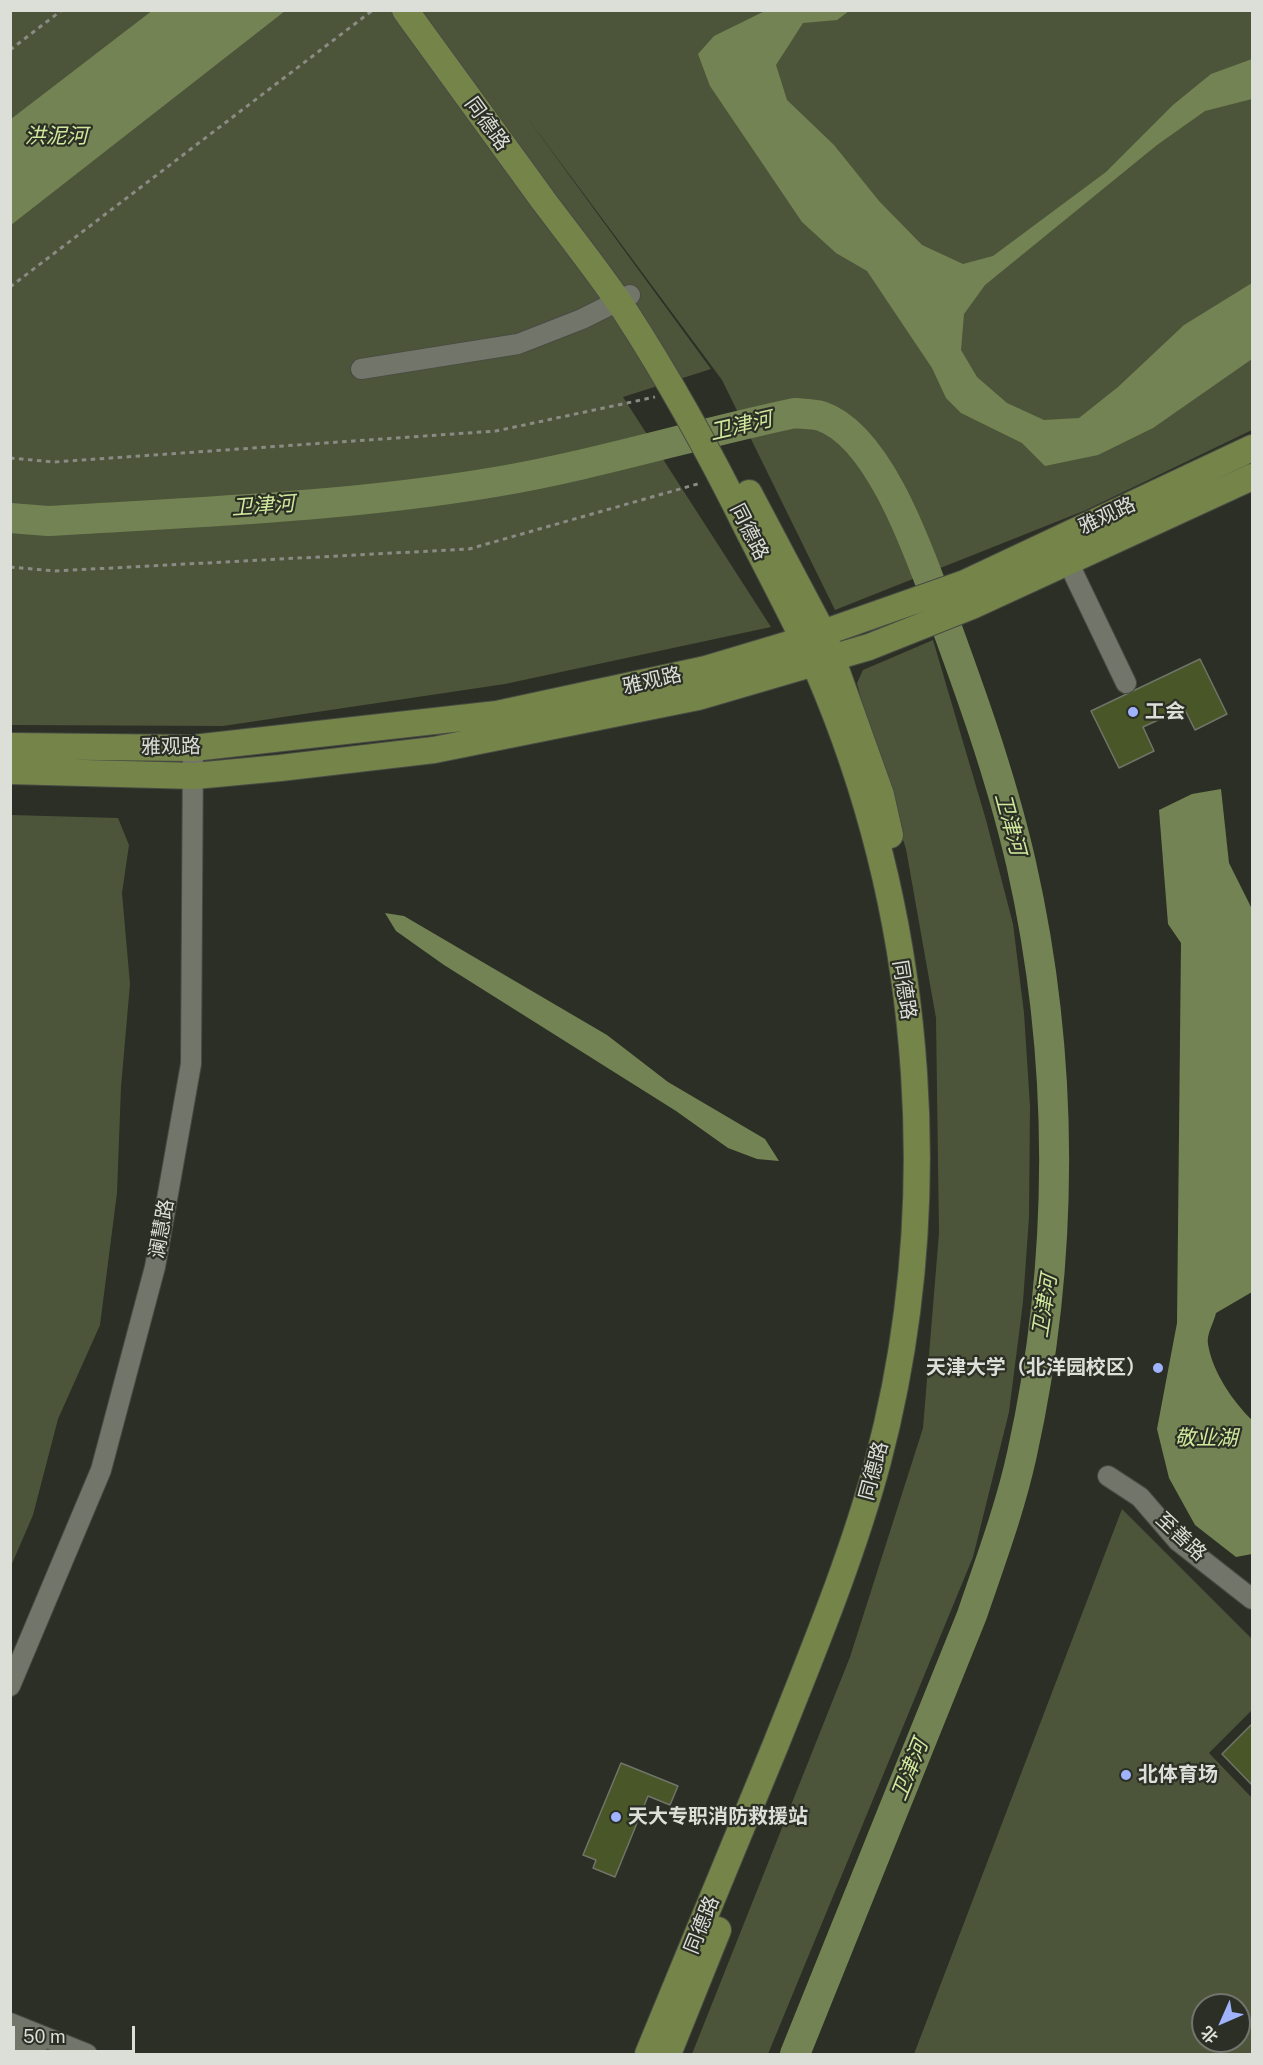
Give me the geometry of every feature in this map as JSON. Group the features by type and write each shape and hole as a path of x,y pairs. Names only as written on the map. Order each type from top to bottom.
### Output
{"main road":[{"name":"同德路","path":"405,10 624,298"},
{"name":"同德路","path":"424,10 624,298 683,389 813,636 880,795 908,912 919,974 926,1050 932,1168 930,1231 907,1407 892,1472 867,1554 785,1766 668,2055"},
{"name":"雅观路","path":"10,771 195,776 434,750 698,697 869,647 928,623 968,595 1252,448"},
{"name":"雅观路","path":"10,746 193,748 497,714 706,669 813,636 907,603 968,595 1068,562 1252,477"},
{"name":"同德路","path":"648,2055 795,1696 858,1529 881,1446 907,1314 916,1186 916,1110 903,979 872,830 828,694 823,660"}],"street":[{"path":"361,369 518,344 582,319 624,298"},
{"path":"1068,562 1126,683"},
{"name":"澜慧路","path":"10,1686 101,1470 155,1267 191,1064 195,776 193,748"},
{"name":"至善路","path":"1108,1476 1140,1497 1178,1540 1252,1599"},
{"path":"10,2023 87,2055"},
{"path":"10,2043 38,2055"}],"path":[{"path":"10,50 62,10"},
{"path":"10,286 373,10"},
{"path":"10,458 54,462 496,431 683,389"},
{"path":"10,567 55,571 469,549 729,473"}],"shaded area":[{"path":"11,11 1252,11 1252,430 1086,510 835,610 722,380 523,112 711,369 623,397 771,627 505,684 223,726 11,725"},
{"path":"933,640 986,820 1013,924 1024,1013 1030,1106 1029,1217 1023,1302 1009,1412 973,1557 768,2054 692,2054 850,1657 923,1428 939,1233 936,1018 906,849 875,753 857,683 863,670"},
{"path":"11,815 118,818 129,845 122,893 130,984 121,1087 117,1193 100,1325 58,1419 33,1515 11,1566"},
{"name":"北体育场","path":"1122,1509 1252,1639 1252,1710 1209,1753 1252,1798 1252,2054 914,2054"}],"water":[{"name":"洪泥河","path":"153,10 285,11 11,225 11,119"},
{"path":"767,10 849,11 837,20 803,23 776,65 787,100 834,145 879,201 922,245 963,264 993,256 1106,172 1173,105 1211,74 1252,59 1252,99 1205,111 1157,145 985,285 964,314 961,350 977,377 1007,403 1044,420 1079,418 1118,387 1184,325 1252,283 1252,359 1153,428 1098,455 1045,466 1022,443 961,413 946,398 932,368 867,271 836,253 802,222 710,86 698,54 714,36"},
{"name":"敬业湖","path":"1221,789 1229,863 1252,909 1252,1292 1216,1313 1208,1340 1210,1354 1219,1375 1231,1395 1252,1420 1252,1554 1236,1557 1195,1525 1169,1478 1157,1429 1177,1323 1181,943 1168,924 1159,810 1192,794"},
{"path":"385,913 404,916 607,1035 668,1082 765,1139 779,1161 757,1159 728,1148 676,1111 444,965 396,931"}],"building":[{"name":"工会","path":"1200,659 1227,714 1195,730 1184,708 1143,727 1154,751 1119,768 1091,711"},
{"path":"1252,1724 1252,1785 1222,1754"},
{"path":"621,1763 678,1786 670,1805 648,1796 615,1877 593,1868 596,1860 583,1855"}],"waterway":[{"name":"卫津河","path":"10,518 48,521 216,511 328,503 439,490 495,482 570,467 795,413 821,416 842,427 860,445 893,495 918,551 971,696 1003,795 1021,863 1046,1010 1052,1084 1054,1158 1052,1233 1046,1307 1036,1381 1022,1454 1006,1515 972,1615 795,2054"}],"place":[{"name":"工会","path":"1133,712"},
{"name":"天津大学（北洋园校区）","path":"1158,1368"},
{"name":"北体育场","path":"1126,1775"},
{"name":"天大专职消防救援站","path":"616,1817"}]}
